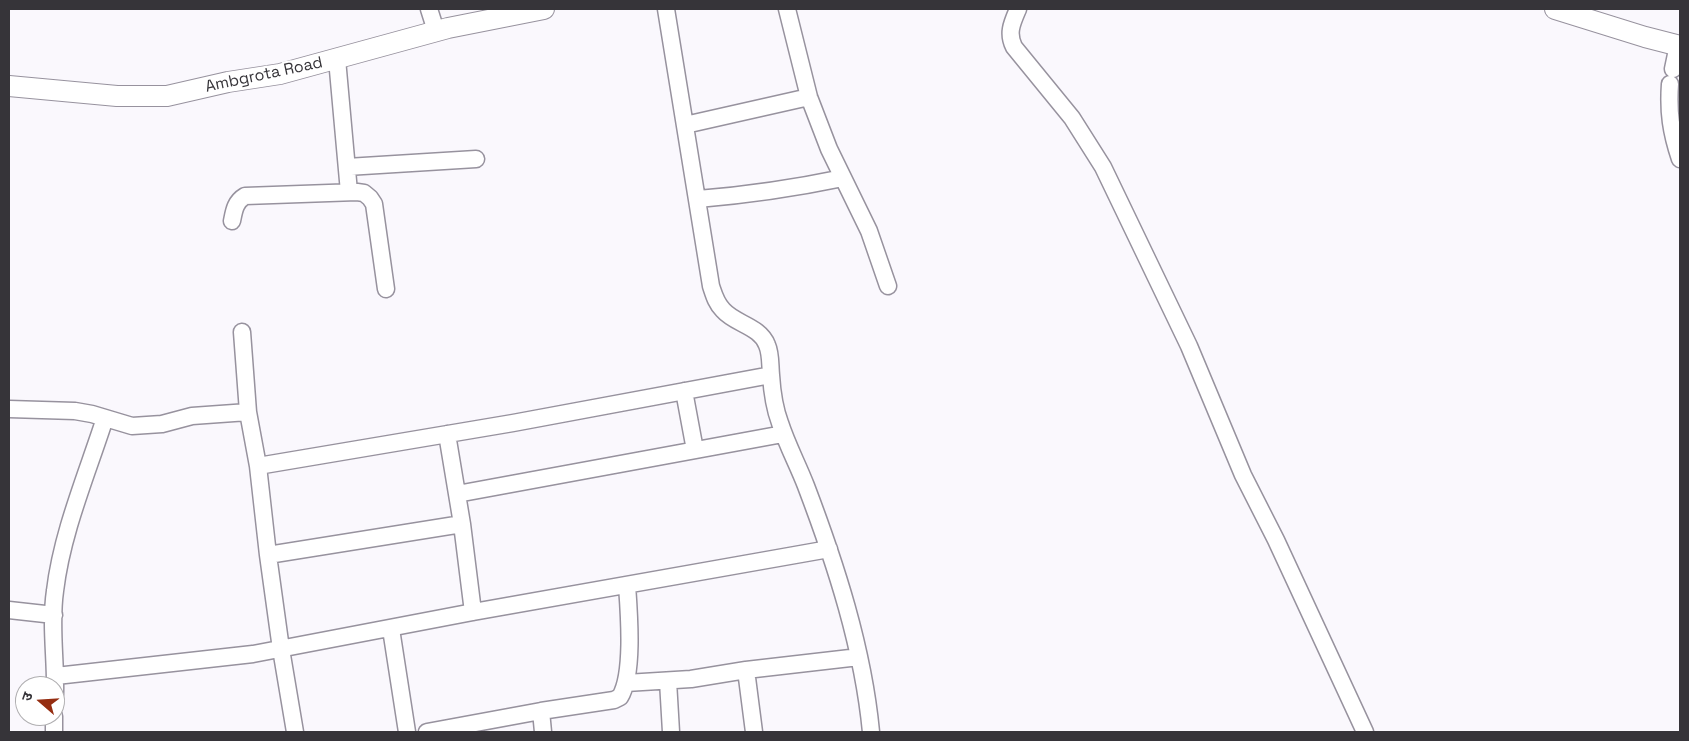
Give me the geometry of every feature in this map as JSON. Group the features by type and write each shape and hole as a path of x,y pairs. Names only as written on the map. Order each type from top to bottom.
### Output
{"main road":[{"name":"Ambgrota Road","path":"9,86 117,96 167,96 237,80 280,74 436,31 544,9"},
{"path":"1556,9 1679,46"}],"street":[{"path":"429,9 436,31"},
{"path":"666,9 711,286 716,300 724,311 763,337 767,344 770,354 777,414 783,434 802,477 829,549 846,604 868,703 871,732"},
{"path":"787,9 809,97 829,149 868,231 888,286"},
{"path":"1015,16 1009,32 1014,48 1072,118 1103,167 1189,346 1243,475 1276,540 1365,732"},
{"path":"1679,46 1672,76 1669,108 1670,127 1680,159"},
{"path":"337,58 349,192"},
{"path":"685,125 809,97"},
{"path":"347,167 476,160"},
{"path":"698,199 741,196 843,178"},
{"path":"232,221 235,206 244,196 364,193 374,204 386,289"},
{"path":"242,332 248,412 258,466 281,649 295,732"},
{"path":"258,466 513,423 771,375"},
{"path":"684,391 694,450"},
{"path":"9,409 75,411 132,426 148,426 192,416 248,412"},
{"path":"106,418 60,558 54,592 56,676 210,660 281,649 473,612 829,549"},
{"path":"447,434 462,524 473,612"},
{"path":"457,494 783,434"},
{"path":"268,555 462,524"},
{"path":"427,732 540,711 614,700 620,697 626,683 629,616 627,585"},
{"path":"9,610 54,615"},
{"path":"391,629 407,732"},
{"path":"626,683 668,681 859,657"},
{"path":"746,670 754,732"},
{"path":"668,681 672,732"},
{"path":"540,711 543,732"}]}
